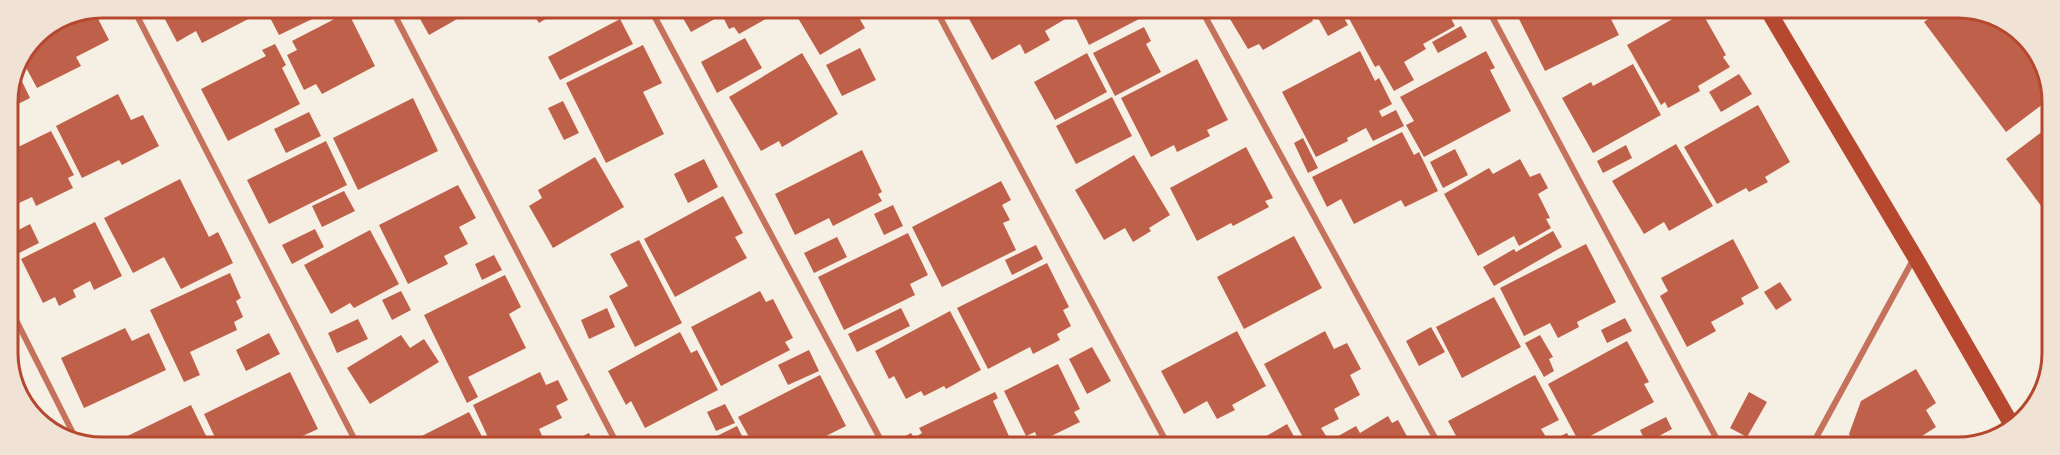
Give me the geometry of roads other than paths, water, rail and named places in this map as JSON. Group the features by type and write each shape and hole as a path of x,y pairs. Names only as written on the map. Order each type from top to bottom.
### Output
{"highway":[{"path":"1772,18 2009,420"}],"street":[{"path":"138,18 353,437"},
{"path":"396,18 613,437"},
{"path":"655,18 880,437"},
{"path":"940,18 1164,437"},
{"path":"1206,18 1435,437"},
{"path":"1493,18 1716,437"},
{"path":"1816,437 1915,257"},
{"path":"18,324 72,432"}]}
